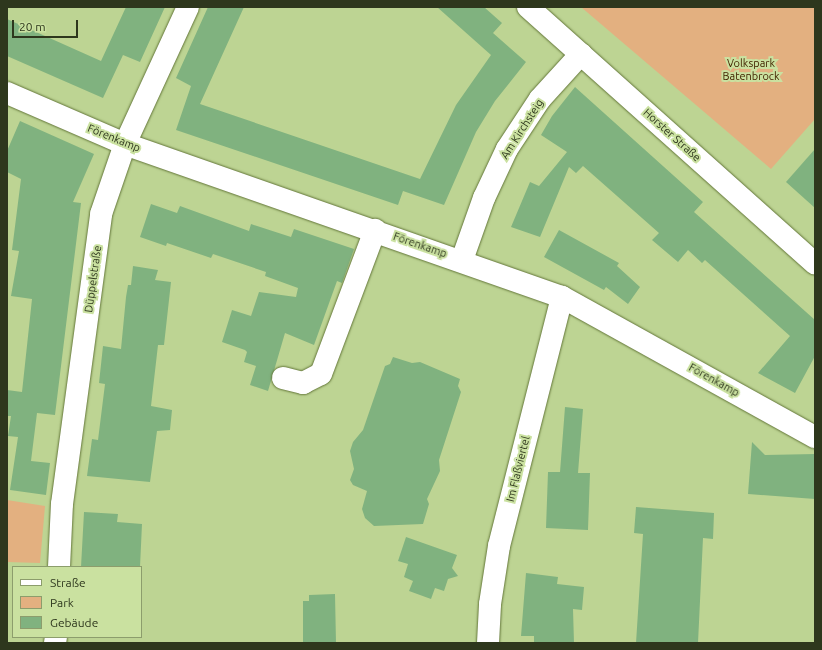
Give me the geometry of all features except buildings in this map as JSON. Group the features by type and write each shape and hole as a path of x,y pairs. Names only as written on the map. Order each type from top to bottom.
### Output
{"street":[{"name":"Düppelstraße","path":"59,566 62,504 102,214 125,144 188,7"},
{"name":"Horster Straße","path":"528,7 815,264"},
{"name":"Am Kirchsteig","path":"459,259 484,198 507,149 540,99 582,54"},
{"name":"Förenkamp","path":"7,93 125,144 459,259 562,297 815,437"},
{"path":"283,378 304,383 321,374 375,230"},
{"name":"Im Flaßviertel","path":"488,643 490,604 499,546 562,297"}],"green space":[{"name":"Volkspark Batenbrock","path":"581,7 815,7 815,119 771,169"},
{"path":"7,500 45,506 40,563 7,562"}]}
